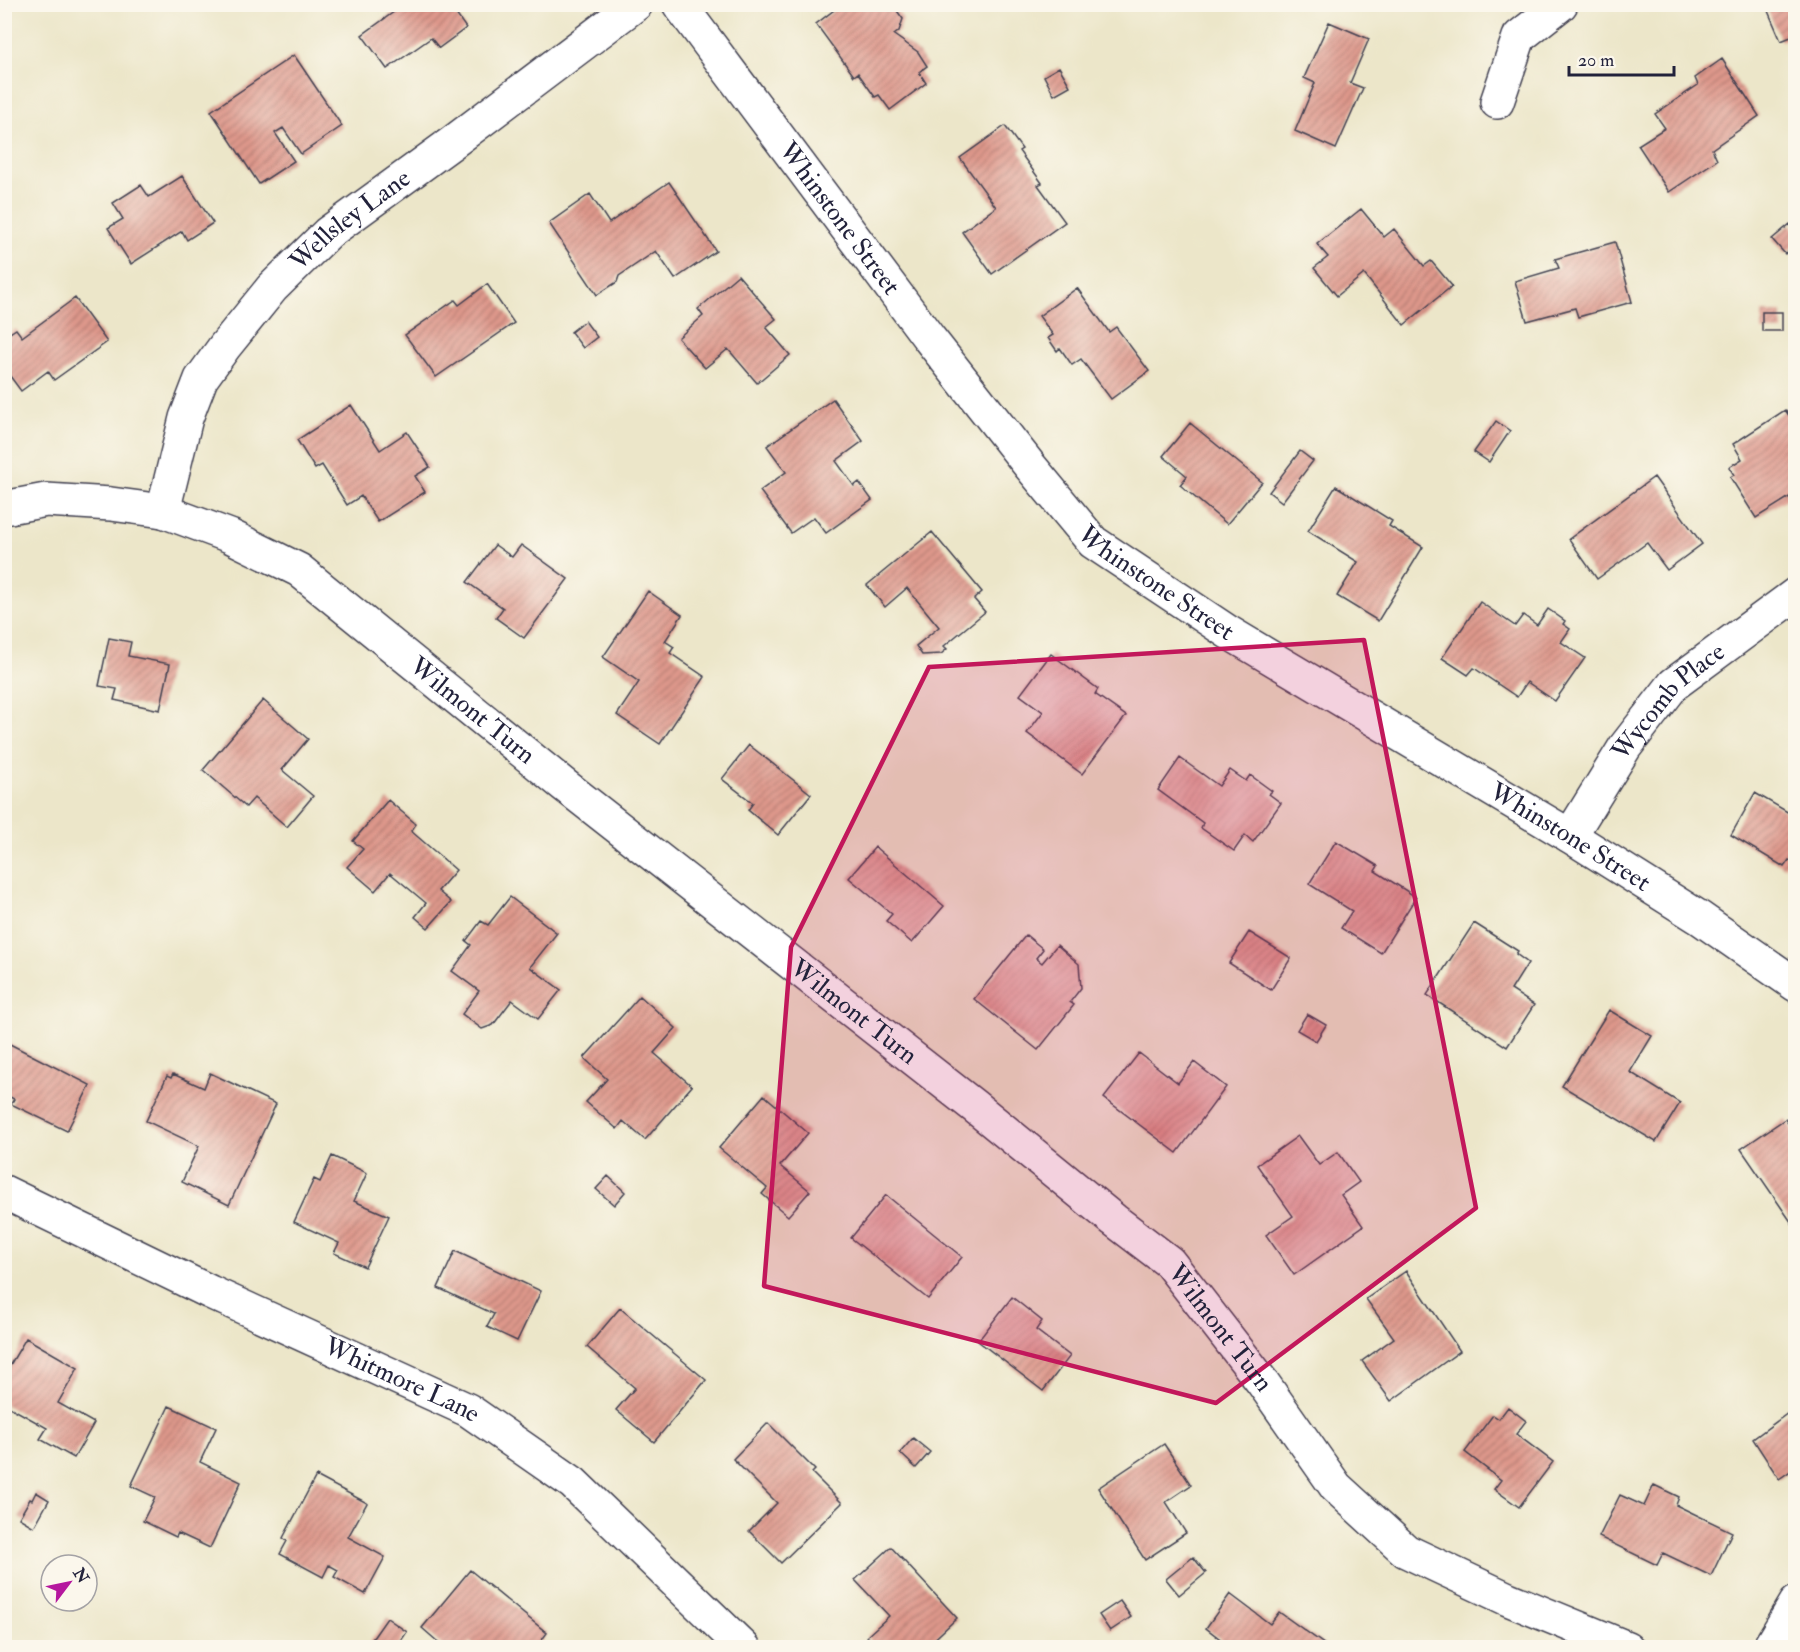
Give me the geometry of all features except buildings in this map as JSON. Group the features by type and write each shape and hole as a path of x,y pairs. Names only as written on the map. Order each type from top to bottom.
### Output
{"street":[{"name":"Wellsley Lane","path":"162,511 186,418 201,379 272,288 328,232 453,142 636,4"},
{"name":"Whinstone Street","path":"679,4 929,338 1093,542 1228,632 1570,836 1700,918 1796,985"},
{"path":"1497,102 1519,37 1562,4"},
{"name":"Wilmont Turn","path":"4,508 46,500 111,504 162,511 231,537 298,570 564,785 964,1099 1114,1221 1169,1262 1263,1383 1336,1487 1406,1551 1508,1599 1627,1647"},
{"name":"Wycomb Place","path":"1570,836 1625,747 1674,684 1796,594"},
{"name":"Whitmore Lane","path":"4,1192 210,1292 468,1410 573,1483 744,1647"},
{"path":"1769,1647 1796,1603"}],"highlighted area":[{"path":"1364,640 1476,1208 1216,1403 764,1286 791,947 929,667"}]}
